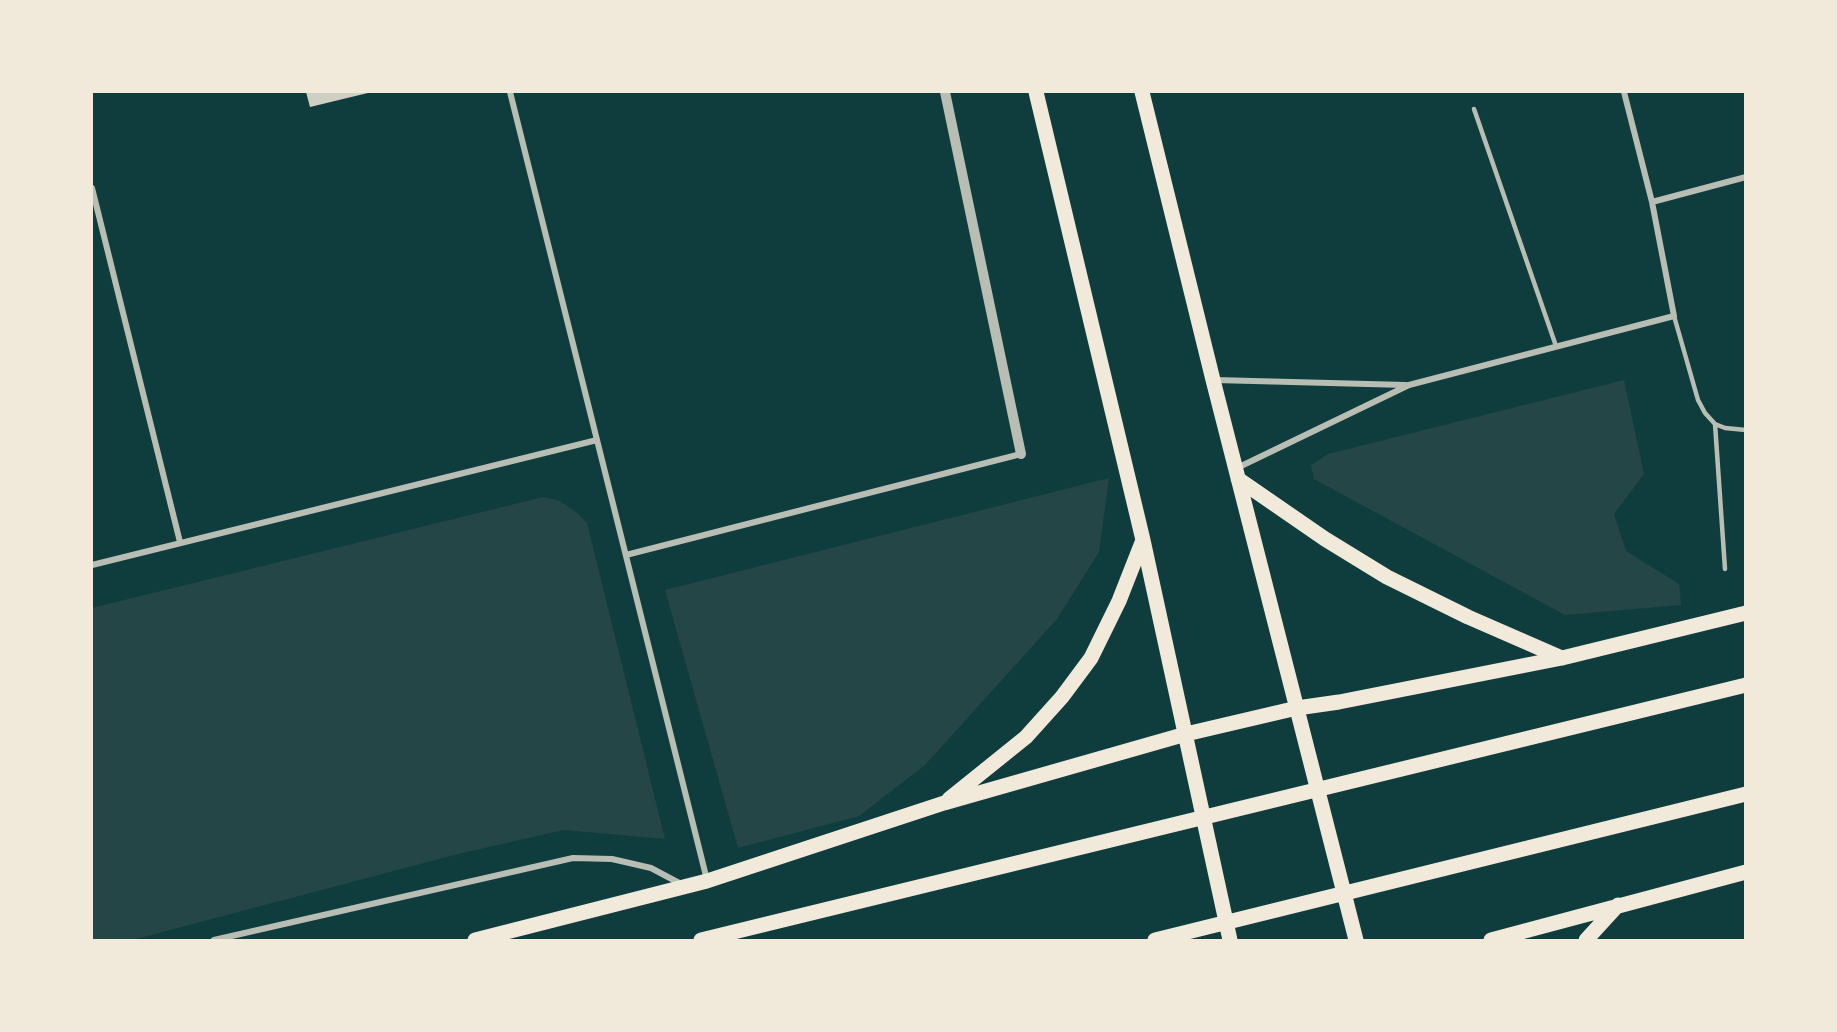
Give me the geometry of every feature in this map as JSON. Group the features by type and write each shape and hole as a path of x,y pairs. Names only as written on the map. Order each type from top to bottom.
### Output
{"main road":[{"path":"1036,92 1143,540 1174,694 1186,734 1230,940"},
{"path":"1142,92 1356,940"},
{"path":"1237,474 1325,539 1387,578 1562,658"},
{"path":"944,803 1026,737 1062,697 1091,658 1119,601 1143,540"},
{"path":"474,940 707,880 944,803 1186,734 1297,708 1339,702 1562,658 1746,613"},
{"path":"700,940 1746,685"},
{"path":"1155,940 1746,794"},
{"path":"1491,940 1618,904 1746,872"},
{"path":"1586,940 1618,904"}],"street":[{"path":"510,92 707,880"},
{"path":"626,555 1021,454 945,92"},
{"path":"1237,474 1409,385 1674,316 1652,202 1624,92"},
{"path":"1652,202 1746,177"},
{"path":"92,188 180,542"},
{"path":"1213,380 1409,385"},
{"path":"92,565 597,440"},
{"path":"214,940 573,858 612,859 651,868 686,886"}],"lane":[{"path":"1474,109 1556,346"},
{"path":"1674,316 1698,400 1706,414 1715,424 1725,428 1746,430"},
{"path":"1715,424 1725,569"}],"shaded area":[{"path":"1624,380 1644,474 1614,514 1626,551 1679,584 1681,605 1565,615 1314,479 1311,465 1328,454"},
{"path":"1109,478 1099,552 1057,619 925,765 859,816 738,848 665,590"},
{"path":"543,497 560,501 587,523 665,839 564,830 458,854 132,940 92,940 92,608"}],"building":[{"path":"306,92 372,92 310,107"}]}
